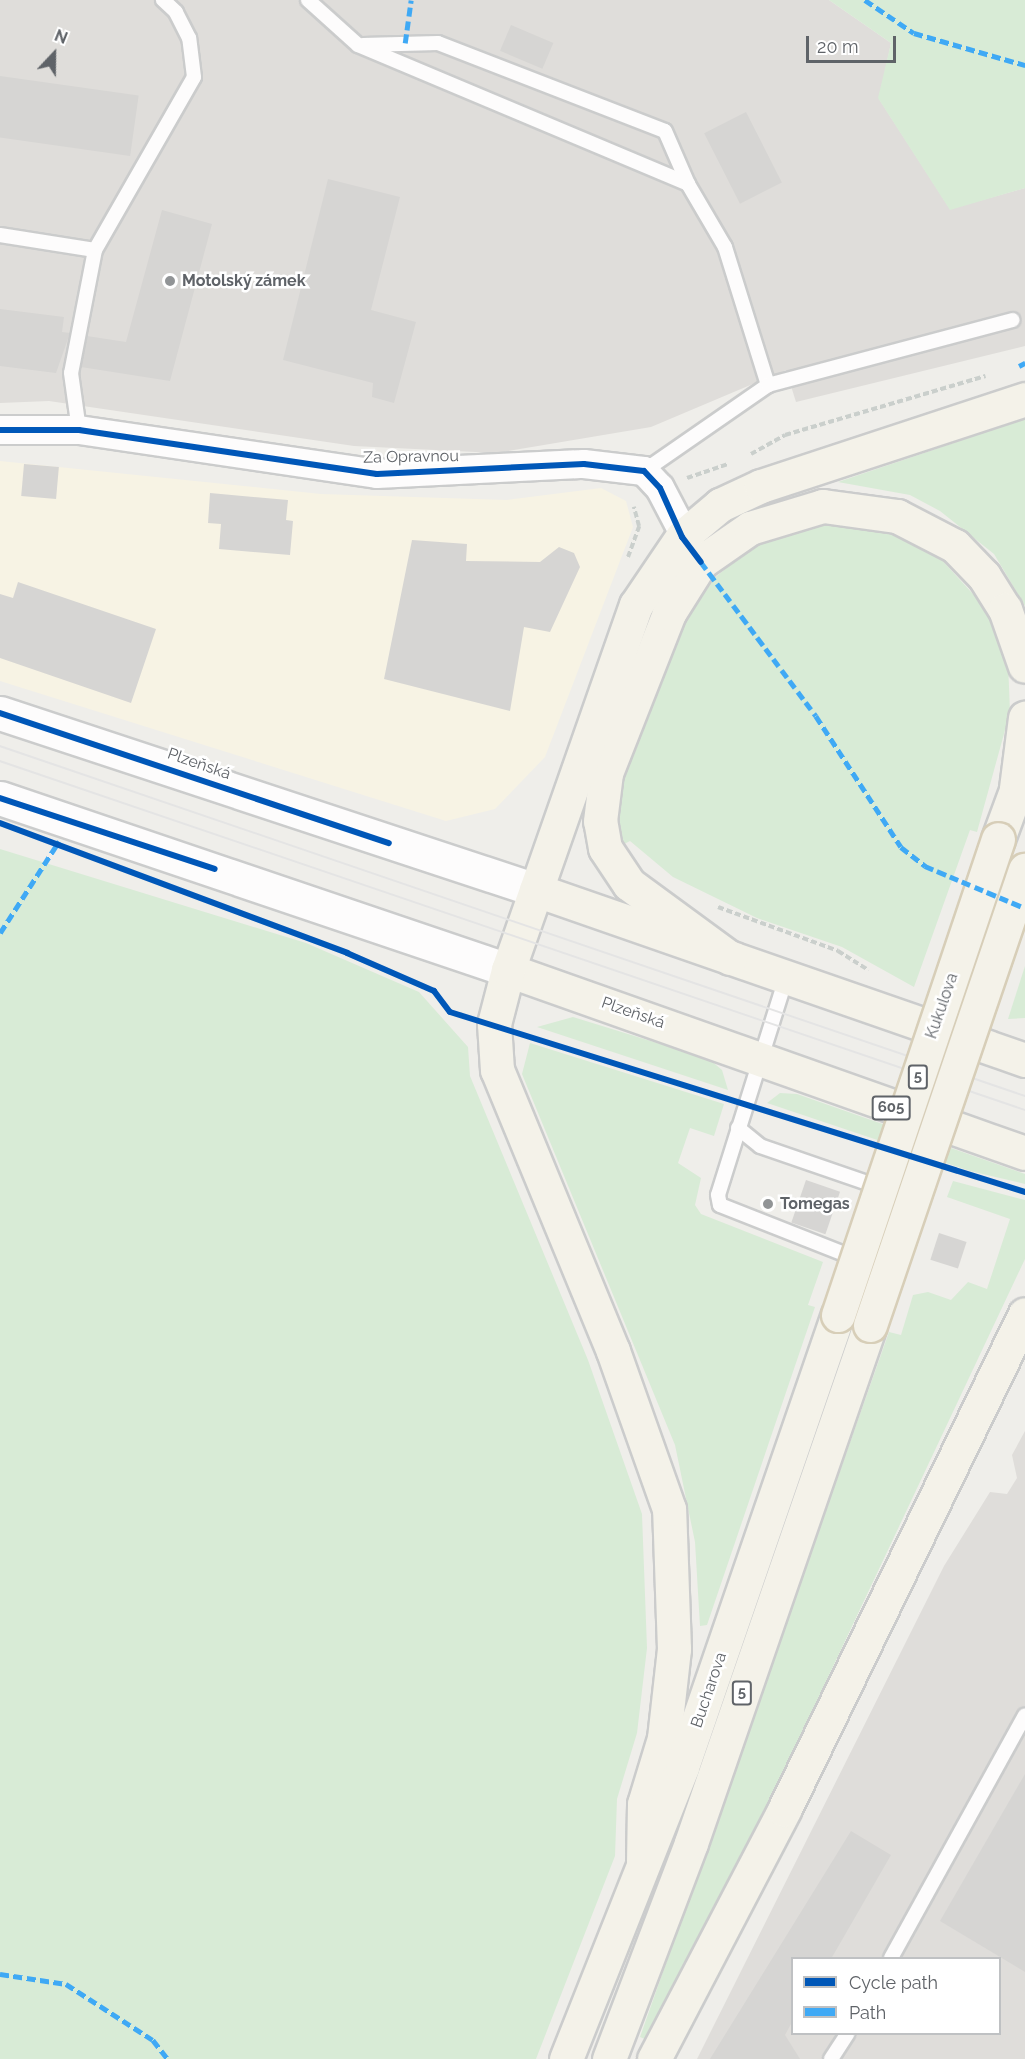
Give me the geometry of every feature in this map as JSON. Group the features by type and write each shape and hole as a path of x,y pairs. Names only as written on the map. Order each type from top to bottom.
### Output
{"main road":[{"path":"643,1862 644,1804 664,1738 674,1649 669,1509 613,1351 497,1070 494,1024 508,970 636,605 682,537 720,505 761,486 1025,399"},
{"path":"729,958 629,884 605,848 600,821 606,772 669,613 702,562 750,528 823,506 897,516 955,546 984,576 1005,609 1025,666"},
{"name":"Plzeňská","path":"0,713 536,890 1025,1060"},
{"name":"Kukulova","path":"838,1315 998,839 1021,777 1025,718"},
{"name":"Plzeňská","path":"0,798 760,1057 1025,1152"},
{"name":"Bucharova","path":"609,2059 691,1843 1025,870"},
{"path":"977,1044 1025,1047"},
{"path":"654,2059 784,1810 1003,1365 1025,1314"},
{"name":"Bucharova","path":"566,2059 682,1767 838,1315"},
{"path":"1003,1365 1025,1331"}],"street":[{"name":"Za Opravnou","path":"0,430 79,430 377,474 585,464 644,471"},
{"path":"644,471 660,488 682,537 702,562"}],"lane":[{"path":"79,430 71,374 95,250 194,76 189,38 176,12 162,0"},
{"path":"308,0 358,45 688,184"},
{"path":"358,45 438,42 665,131 688,184 725,247 768,384"},
{"path":"0,235 95,250"},
{"path":"644,471 768,384 1012,320"},
{"path":"738,1128 760,1146 900,1194 872,1265 720,1205 718,1195 738,1128 760,1057 786,978"},
{"path":"892,1957 1025,1715"},
{"path":"831,2059 846,2035"}],"path":[{"path":"714,905 838,951 875,975"}],"shaded area":[{"path":"0,0 829,0 891,43 879,99 950,209 1025,188 1025,346 796,402 786,370 651,427 496,453 354,446 49,401 0,403"},
{"path":"0,461 321,494 507,500 601,488 626,501 633,527 545,757 495,809 446,821 0,681"},
{"path":"1025,1431 1025,2059 697,2059 944,1566 990,1492 1007,1494 1017,1478 1012,1455"}],"green space":[{"path":"829,0 1025,0 1025,188 950,210 878,98 891,43"},
{"path":"1025,419 1025,606 994,554 940,511 910,495 838,482"},
{"path":"829,523 882,529 939,557 984,606 1008,662 1010,712 977,832 970,830 914,987 842,947 757,918 673,877 630,841 618,847 613,807 630,747 688,613 707,584 746,552 769,538"},
{"path":"0,849 306,943 419,992 468,1047 470,1076 588,1360 642,1514 647,1648 637,1733 617,1799 615,1856 536,2059 0,2059"},
{"path":"1025,966 1025,1018 1008,1019"},
{"path":"573,1017 709,1059 722,1070 728,1090 537,1027"},
{"path":"530,1043 724,1104 714,1136 690,1128 678,1163 701,1178 695,1205 701,1214 823,1262 808,1305 815,1307 707,1625 700,1626 695,1542 675,1445 522,1074"},
{"path":"780,1093 797,1094 1025,1174 1025,1184 970,1171 767,1103"},
{"path":"953,1181 1025,1200 1025,1259 765,1811 645,2039 640,2037 889,1332 901,1335 913,1295 928,1292 951,1300 968,1282 987,1289 1010,1219 947,1197"}],"building":[{"path":"511,25 553,43 542,69 500,51"},
{"path":"0,76 139,95 130,156 0,138"},
{"path":"746,112 782,182 740,204 704,133"},
{"path":"328,179 400,197 371,310 416,322 394,403 372,397 373,383 283,360"},
{"name":"Motolský zámek","path":"162,210 212,224 170,381 81,367 87,336 126,342"},
{"path":"0,309 64,317 62,332 70,333 56,373 0,366"},
{"path":"24,464 59,467 56,499 21,496"},
{"path":"210,493 288,500 286,520 293,521 290,555 219,549 221,524 208,523"},
{"path":"412,540 467,544 466,561 540,562 559,547 574,553 580,567 550,632 524,627 510,711 384,679"},
{"path":"18,582 156,629 131,703 0,658 0,594 13,598"},
{"path":"806,1180 840,1192 825,1234 791,1223"},
{"path":"939,1233 967,1242 958,1269 930,1260"},
{"path":"1025,1774 1025,1972 940,1921"},
{"path":"851,1831 891,1855 832,1957 791,1957 791,2024 785,2035 800,2059 710,2059"}],"tram line":[{"path":"0,746 1025,1096"},
{"path":"0,761 1025,1110"}],"marked path":[{"path":"405,43 411,0"},
{"path":"865,0 914,33 1025,65"},
{"path":"1019,366 1025,363"},
{"path":"701,562 816,716 901,847 925,866 1025,908"},
{"path":"0,933 59,841"},
{"path":"0,1974 66,1984 153,2040 168,2059"}],"cycle path":[{"path":"0,430 79,430 377,474 584,464 644,471 660,488 682,537 701,562"},
{"path":"0,713 389,843"},
{"path":"0,798 215,869"},
{"path":"0,823 347,953 434,991 450,1012 1025,1192"}],"place":[{"name":"Motolský zámek","path":"170,281"},
{"name":"Tomegas","path":"768,1204"}]}
